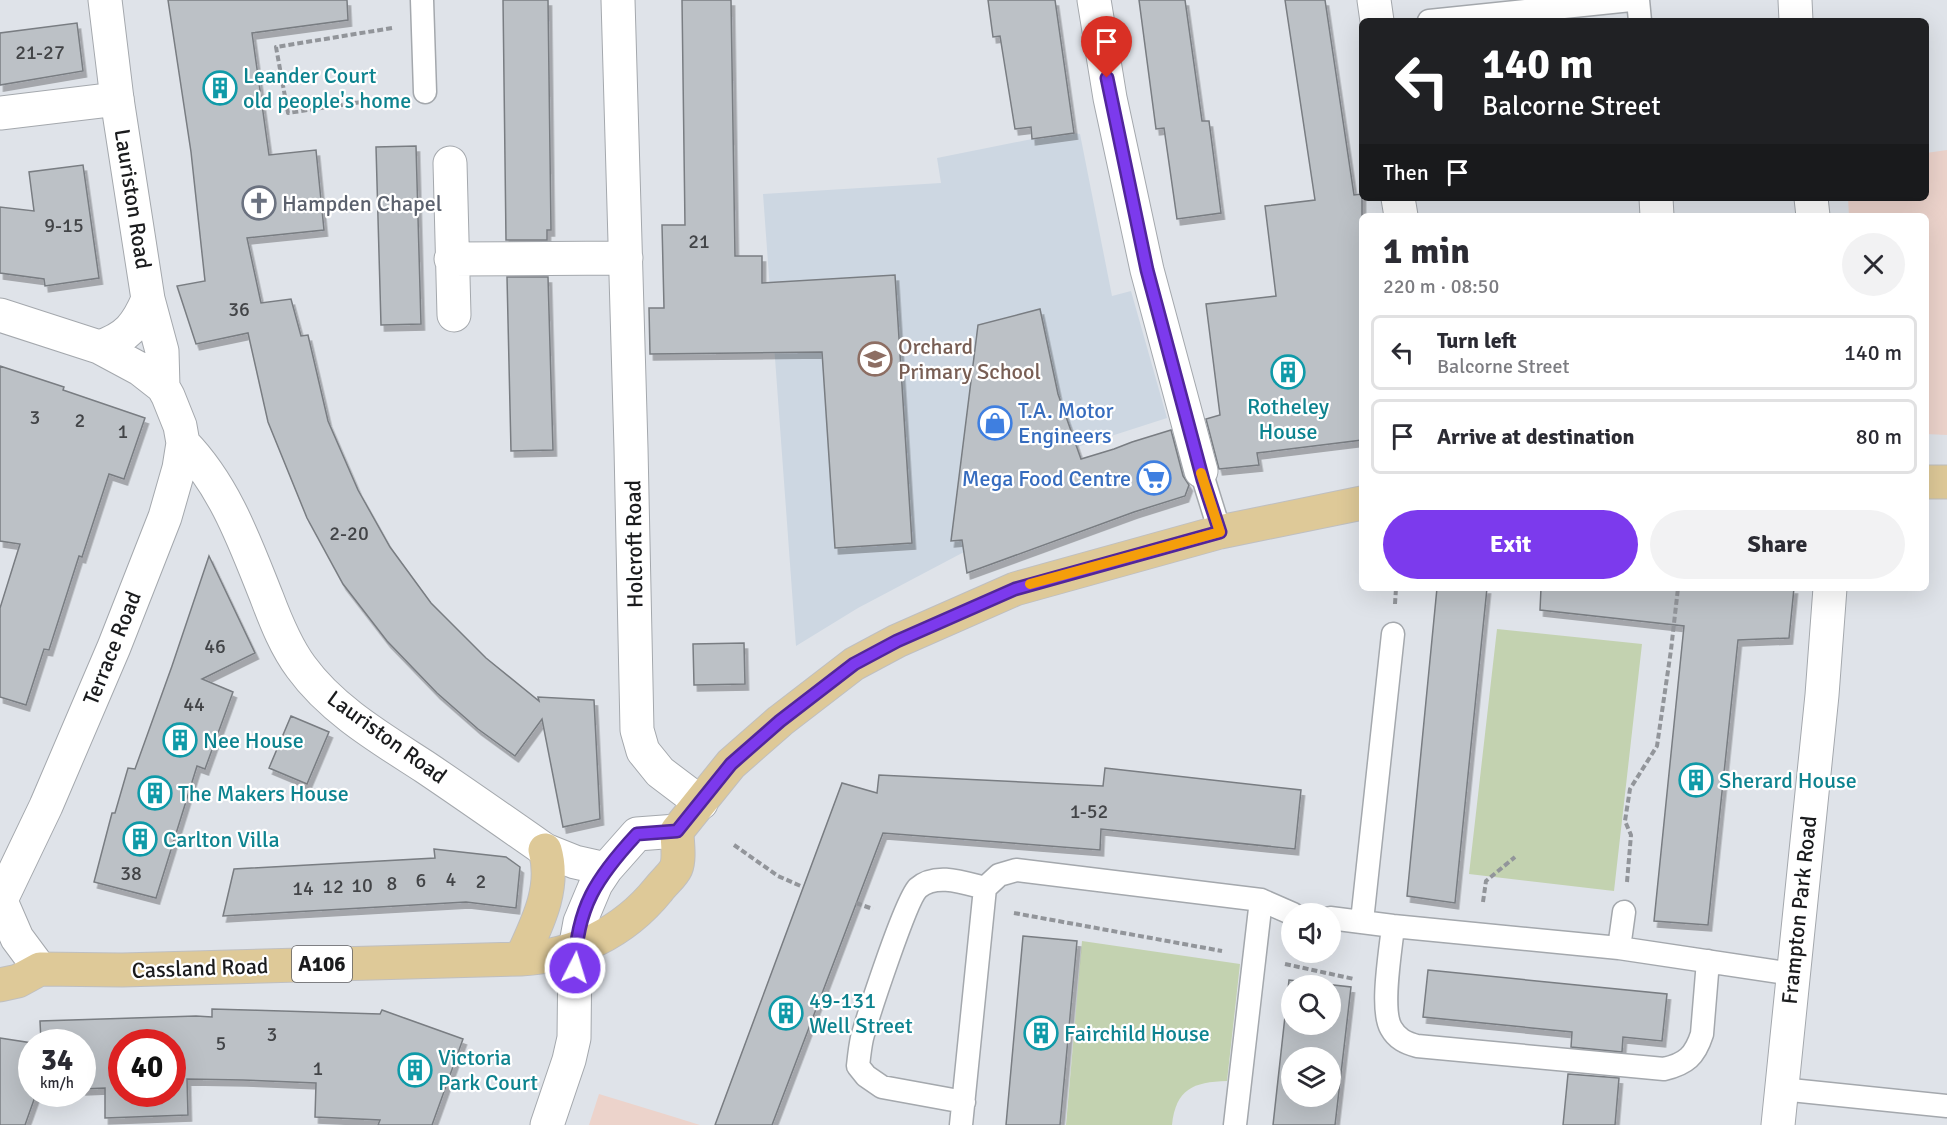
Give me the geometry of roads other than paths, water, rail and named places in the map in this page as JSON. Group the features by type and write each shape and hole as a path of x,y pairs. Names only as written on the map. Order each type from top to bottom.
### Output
{"main road":[{"path":"1929,482 1947,482"},
{"path":"677,831 731,764 780,721 854,664 889,646 1015,589 1220,532 1359,504"},
{"name":"A106","path":"575,949 615,930 632,918 653,895 676,868 677,831"},
{"path":"521,959 540,917 550,876 545,850"},
{"name":"Cassland Road","path":"0,985 18,981 40,969 111,971 521,959 544,958 575,949"}],"street":[{"name":"Lauriston Road","path":"105,0 117,99 148,298 162,351 163,387"},
{"name":"Holcroft Road","path":"618,0 637,730 643,751 660,772 701,803"},
{"path":"1094,0 1110,98 1147,270 1201,471"},
{"path":"1374,0 1377,18"},
{"path":"1795,0 1796,18"},
{"name":"Lauriston Road","path":"0,113 117,99"},
{"path":"450,163 454,315"},
{"path":"451,259 626,258"},
{"name":"Lauriston Road","path":"99,347 116,342 128,331 142,314 148,298"},
{"path":"0,315 99,347 140,369 163,387"},
{"name":"Terrace Road","path":"0,902 46,806 114,646 165,516 179,468 183,443 176,413 163,387"},
{"name":"Lauriston Road","path":"183,443 200,461 224,498 280,631 312,681 357,720 545,850 576,862 606,869"},
{"name":"Frampton Park Road","path":"1778,1125 1822,695 1830,591"},
{"path":"547,1125 574,1038 575,949 580,922 591,892 606,869 637,834 677,831"},
{"path":"0,902 17,938 40,969"}],"lane":[{"path":"422,0 425,92"},
{"path":"1458,18 1631,0"},
{"path":"1638,0 1641,18"},
{"path":"1201,471 1220,532"},
{"path":"1362,921 1393,634"},
{"path":"962,1125 985,888 999,875 1016,870 1261,900 1281,909"},
{"path":"964,1102 882,1087 866,1076 858,1066 862,1040 908,904 918,888 932,881 952,880 985,888"},
{"path":"1235,1125 1261,900"},
{"path":"1620,948 1624,912"},
{"path":"1341,919 1620,948 1793,974"},
{"path":"1393,926 1387,986 1387,1015 1391,1028 1402,1041 1417,1046 1664,1069 1680,1066 1693,1054 1702,1034 1708,961"},
{"path":"1781,1089 1947,1106"}],"place":[{"name":"Leander Court old people's home","path":"220,88"},
{"name":"Hampden Chapel","path":"259,203"},
{"name":"Orchard Primary School","path":"875,359"},
{"name":"Rotheley House","path":"1288,372"},
{"name":"T.A. Motor Engineers","path":"995,423"},
{"name":"Mega Food Centre","path":"1154,478"},
{"name":"Nee House","path":"180,740"},
{"name":"Sherard House","path":"1696,780"},
{"name":"The Makers House","path":"155,793"},
{"name":"Carlton Villa","path":"140,839"},
{"name":"49-131 Well Street","path":"786,1013"},
{"name":"Fairchild House","path":"1041,1033"},
{"name":"Victoria Park Court","path":"415,1070"}]}
